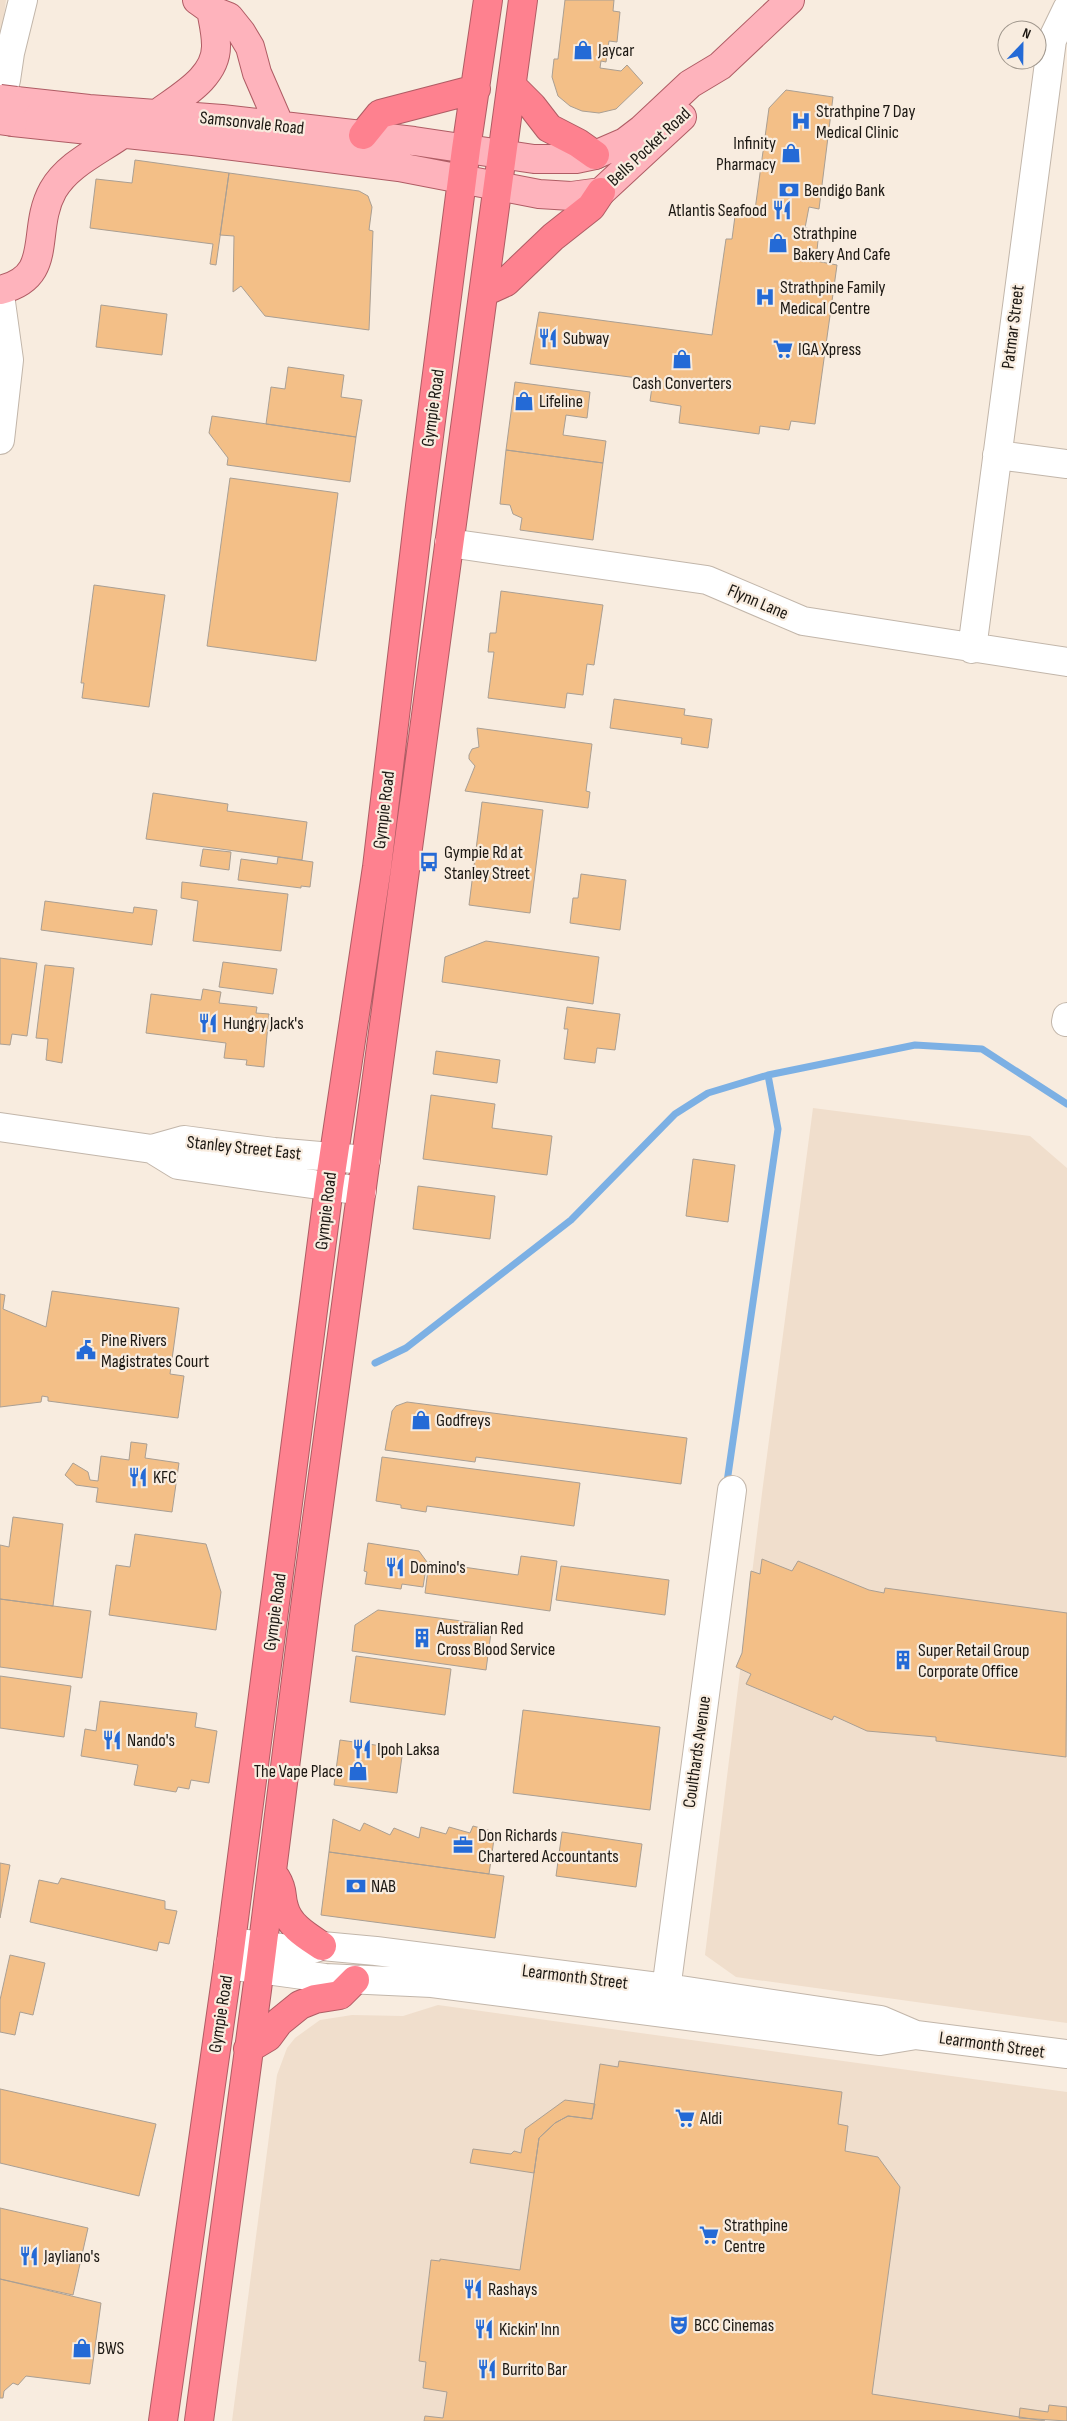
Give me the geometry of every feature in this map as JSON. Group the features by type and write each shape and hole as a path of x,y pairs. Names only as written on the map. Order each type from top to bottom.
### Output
{"highway":[{"name":"Gympie Road","path":"163,2421 230,1953 333,1157 377,867 466,149 488,0"},
{"name":"Gympie Road","path":"199,2421 366,1160 523,0"},
{"path":"512,86 532,106 549,128 578,143 595,155"},
{"path":"363,135 380,114 476,89"},
{"path":"484,292 506,282 552,237 591,207 601,192"},
{"path":"271,1870 283,1890 283,1904 289,1919 301,1932 322,1946"},
{"path":"248,2049 268,2037 279,2022 300,2006 315,1999 340,1995 355,1980"}],"main road":[{"name":"Bells Pocket Road","path":"503,155 553,160 595,155 624,142 642,129 690,84 720,66 790,0"},
{"path":"158,113 199,83 214,59 216,44 204,5"},
{"path":"204,5 229,17 241,32 250,47 258,73 280,126"},
{"name":"Bells Pocket Road","path":"499,185 556,196 601,192 703,96 720,66"},
{"name":"Samsonvale Road","path":"7,104 158,113 363,135 503,155"},
{"name":"Samsonvale Road","path":"7,104 124,133 399,167 499,185"},
{"path":"0,290 23,282 35,267 42,218 46,204 53,190 64,176 76,164 124,133"}],"street":[{"path":"7,104 10,53 24,0"},
{"name":"Patmar Street","path":"972,649 1052,40 1067,9"},
{"path":"0,295 9,360 0,440"},
{"path":"997,455 1067,464"},
{"name":"Flynn Lane","path":"449,543 707,580 803,621 972,649 1067,662"},
{"name":"Stanley Street East","path":"0,1127 152,1149 178,1164 362,1191"},
{"name":"Stanley Street East","path":"152,1149 184,1140 366,1160"},
{"name":"Coulthards Avenue","path":"665,2001 732,1490"},
{"name":"Learmonth Street","path":"260,1957 306,1951 322,1946 557,1987 665,2001 881,2020 916,2034 1067,2054"},
{"name":"Learmonth Street","path":"230,1953 260,1957 325,1978 557,1987"}],"shaded area":[{"path":"0,0 6,0 0,47"},
{"path":"813,1108 1030,1136 1067,1168 1067,2023 736,1977 705,1955 762,1493"},
{"name":"Strathpine Centre","path":"438,2005 1067,2092 1067,2421 232,2421 277,2075 287,2048 295,2038 320,2020 352,2015 403,2016"}],"building":[{"name":"Jaycar","path":"565,0 614,0 613,11 620,12 617,42 609,41 606,62 601,61 600,68 621,71 627,65 643,83 616,109 599,113 582,111 570,106 558,96 552,77 554,59 558,59"},
{"path":"786,90 833,97 819,209 809,207 805,228 819,230 816,261 837,265 815,424 791,421 789,430 760,426 759,434 679,423 681,406 650,401 653,380 530,364 539,312 712,335 726,239 732,239 735,216 754,217 769,108"},
{"path":"135,160 229,173 216,265 210,264 213,244 90,228 96,179 132,183"},
{"path":"229,173 359,191 368,196 372,207 369,230 373,231 369,330 265,316 241,286 233,292 234,236 220,235"},
{"path":"101,305 167,314 162,355 96,347"},
{"path":"288,367 344,375 341,397 362,400 356,437 266,424 271,387 285,389"},
{"path":"515,382 590,392 587,418 566,415 563,435 606,441 603,463 506,450"},
{"path":"212,416 356,437 350,482 227,465 228,458 209,433"},
{"path":"506,450 603,463 593,540 520,530 522,518 513,514 510,505 500,504"},
{"path":"230,478 338,493 316,661 207,646"},
{"path":"94,585 165,595 149,707 82,698 84,683 81,683"},
{"path":"501,591 603,605 594,665 587,664 583,695 567,693 565,708 488,698 494,652 488,652 490,633 496,633"},
{"path":"614,699 685,709 684,715 712,719 708,748 681,744 682,738 610,728"},
{"path":"477,728 592,744 586,791 590,792 588,808 465,791 475,766 469,759 469,755 472,749 479,747"},
{"path":"153,793 228,804 227,811 307,822 302,860 146,839"},
{"path":"482,802 543,810 530,913 469,905"},
{"path":"203,849 231,852 229,870 200,866"},
{"path":"278,857 313,862 310,887 301,886 301,888 238,880 241,859 277,864"},
{"path":"581,874 626,880 620,930 570,923 573,898 578,898"},
{"path":"182,882 288,894 281,951 193,941 198,901 181,898"},
{"path":"45,901 133,913 134,907 157,910 152,945 41,930"},
{"path":"486,941 599,957 593,1004 442,982 445,957"},
{"path":"0,958 37,963 27,1036 12,1034 10,1045 0,1044"},
{"path":"223,962 277,969 273,994 219,987"},
{"path":"45,965 74,968 62,1063 46,1060 48,1039 36,1038"},
{"name":"Hungry Jack's","path":"203,989 221,992 219,1003 257,1007 256,1013 269,1014 264,1067 246,1065 247,1060 224,1058 226,1043 146,1033 151,994 201,1000"},
{"path":"567,1007 620,1014 615,1050 597,1048 595,1063 564,1059 568,1029 564,1029"},
{"path":"436,1051 500,1060 497,1083 433,1074"},
{"path":"431,1095 495,1104 492,1128 552,1136 547,1175 423,1159"},
{"path":"693,1159 735,1165 728,1222 686,1216"},
{"path":"418,1186 495,1196 490,1239 413,1229"},
{"name":"Pine Rivers Magistrates Court","path":"52,1291 179,1308 170,1374 184,1376 178,1418 48,1401 48,1397 42,1396 41,1402 0,1407 0,1294 5,1295 3,1309 46,1327"},
{"path":"407,1402 687,1438 681,1484 476,1457 475,1462 385,1450 392,1411 396,1406"},
{"name":"KFC","path":"131,1442 147,1444 145,1458 179,1463 172,1512 96,1502 98,1488 76,1485 65,1475 73,1463 88,1472 90,1480 98,1481 101,1456 129,1460"},
{"path":"382,1457 580,1483 574,1526 427,1506 426,1512 376,1501"},
{"path":"13,1517 63,1524 53,1606 0,1599 0,1545 9,1547"},
{"path":"135,1534 206,1544 221,1592 216,1630 109,1615 116,1565 130,1567"},
{"name":"Domino's","path":"368,1543 419,1551 427,1562 423,1587 402,1584 401,1589 365,1584 367,1572 364,1571"},
{"path":"521,1556 557,1561 550,1611 425,1593 429,1562 518,1575"},
{"name":"Super Retail Group Corporate Office","path":"762,1559 792,1571 798,1561 869,1590 884,1593 885,1588 1067,1613 1066,1757 936,1741 936,1737 867,1731 834,1716 832,1720 746,1684 751,1674 736,1667 742,1653 751,1571 760,1574"},
{"path":"561,1566 669,1580 665,1615 556,1600"},
{"path":"0,1599 91,1611 82,1678 0,1667"},
{"name":"Australian Red Cross Blood Service","path":"378,1610 492,1625 486,1670 352,1651 355,1625"},
{"path":"356,1656 451,1669 445,1715 350,1702"},
{"path":"0,1676 71,1686 64,1737 0,1728"},
{"path":"100,1701 197,1713 195,1727 217,1731 209,1783 191,1780 189,1789 178,1787 176,1792 134,1785 138,1765 81,1756 85,1729 96,1731"},
{"path":"523,1710 660,1727 650,1810 513,1793"},
{"path":"340,1740 403,1749 397,1793 334,1785"},
{"path":"333,1819 360,1831 364,1823 390,1835 394,1828 419,1838 421,1827 446,1834 449,1827 470,1833 473,1826 495,1832 489,1874 329,1852"},
{"path":"562,1832 642,1844 636,1887 556,1876"},
{"path":"329,1852 504,1876 495,1938 321,1915"},
{"path":"0,1863 10,1865 0,1918"},
{"path":"61,1878 165,1901 165,1909 177,1911 169,1944 159,1942 157,1951 30,1922 39,1880 58,1884"},
{"path":"10,1955 45,1963 33,2015 20,2012 15,2035 0,2032 0,2000"},
{"name":"Strathpine Centre","path":"619,2061 842,2092 838,2124 848,2126 845,2151 878,2157 900,2187 872,2394 1045,2421 424,2421 425,2416 443,2418 447,2392 423,2388 426,2362 419,2361 431,2260 440,2261 440,2259 520,2270 539,2138 555,2123 568,2116 592,2119 600,2064 618,2067"},
{"path":"0,2089 156,2124 139,2196 0,2163"},
{"path":"565,2100 595,2104 592,2119 568,2116 555,2123 539,2138 534,2173 470,2163 473,2149 511,2154 514,2151 521,2153 525,2129"},
{"path":"0,2208 88,2228 73,2295 0,2279"},
{"path":"0,2279 101,2303 90,2384 26,2376 18,2385 13,2383 4,2391 3,2398 0,2398"},
{"path":"1049,2405 1067,2407 1067,2421 1019,2418 1020,2408 1048,2412"}],"waterway":[{"path":"375,1363 406,1348 571,1220 675,1114 708,1093 768,1075 915,1045 982,1049 1067,1104"},
{"path":"727,1482 778,1129 768,1075"}],"place":[{"name":"Jaycar","path":"583,50"},
{"name":"Strathpine 7 Day Medical Clinic","path":"801,121"},
{"name":"Infinity Pharmacy","path":"791,153"},
{"name":"Bendigo Bank","path":"789,190"},
{"name":"Atlantis Seafood","path":"782,210"},
{"name":"Strathpine Bakery And Cafe","path":"778,243"},
{"name":"Strathpine Family Medical Centre","path":"765,297"},
{"name":"Subway","path":"548,338"},
{"name":"IGA Xpress","path":"783,349"},
{"name":"Cash Converters","path":"682,359"},
{"name":"Lifeline","path":"524,401"},
{"name":"Gympie Rd at Stanley Street","path":"429,862"},
{"name":"Hungry Jack's","path":"208,1023"},
{"name":"Pine Rivers Magistrates Court","path":"86,1350"},
{"name":"Godfreys","path":"421,1420"},
{"name":"KFC","path":"138,1477"},
{"name":"Domino's","path":"395,1567"},
{"name":"Australian Red Cross Blood Service","path":"422,1638"},
{"name":"Super Retail Group Corporate Office","path":"903,1660"},
{"name":"Nando's","path":"112,1740"},
{"name":"Ipoh Laksa","path":"362,1749"},
{"name":"The Vape Place","path":"358,1771"},
{"name":"Don Richards Chartered Accountants","path":"463,1845"},
{"name":"NAB","path":"356,1886"},
{"name":"Aldi","path":"685,2118"},
{"name":"Strathpine Centre","path":"709,2235"},
{"name":"Jayliano's","path":"29,2256"},
{"name":"Rashays","path":"473,2289"},
{"name":"BCC Cinemas","path":"679,2325"},
{"name":"Kickin' Inn","path":"484,2329"},
{"name":"BWS","path":"82,2348"},
{"name":"Burrito Bar","path":"487,2369"}]}
